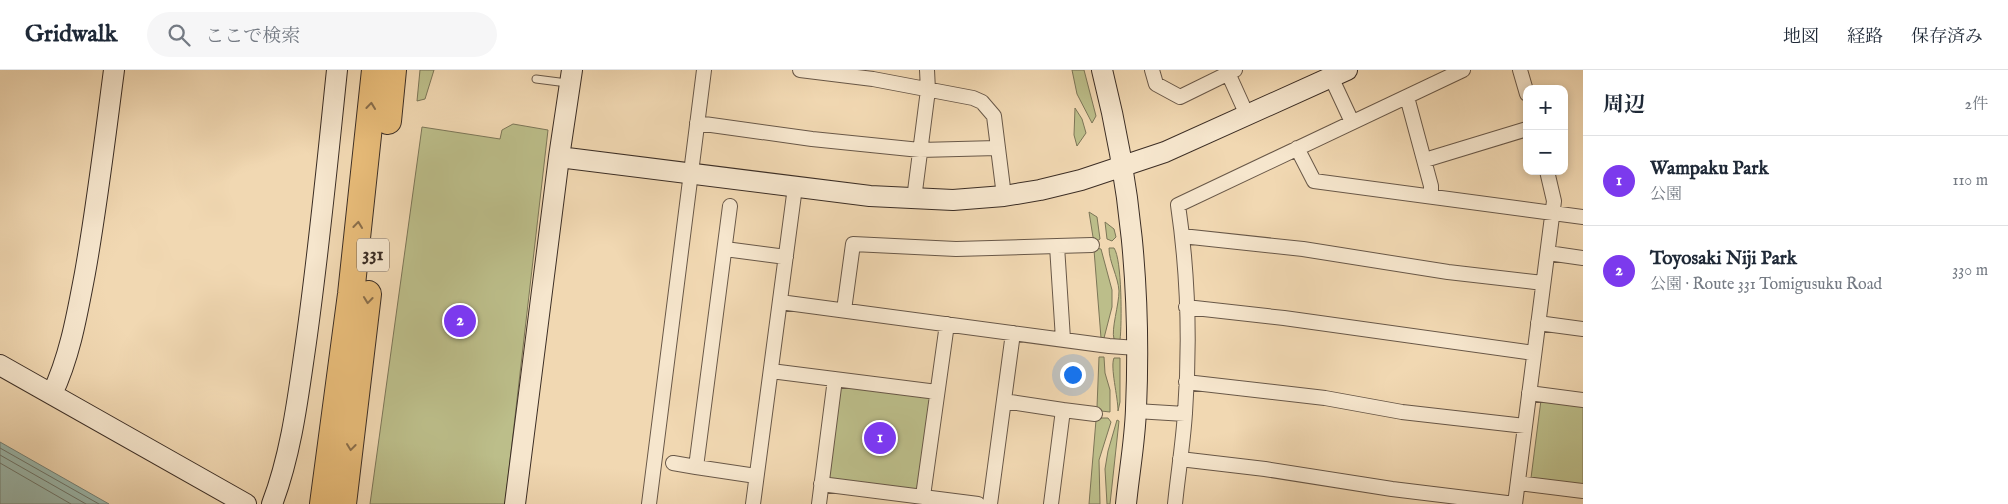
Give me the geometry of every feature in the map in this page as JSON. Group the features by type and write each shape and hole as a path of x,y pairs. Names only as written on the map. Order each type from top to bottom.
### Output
{"highway":[{"name":"331","path":"344,504 351,294 375,70"},
{"name":"331","path":"323,504 347,397 393,70"}],"street":[{"path":"52,394 69,350 81,292 92,232 114,70"},
{"path":"272,504 283,467 297,404 310,320 337,70"},
{"path":"649,504 704,70"},
{"path":"800,70 873,79 973,98 982,102 994,116 1004,196"},
{"path":"914,199 928,90 928,70"},
{"path":"1102,70 1124,167 1135,256 1136,411 1126,504"},
{"path":"1152,70 1156,84 1180,97 1232,72 1247,115"},
{"path":"1175,504 1185,414 1186,382 1186,307 1182,236 1178,205 1463,70"},
{"path":"1520,70 1524,85"},
{"path":"559,157 691,172 795,187 914,199 953,200 1004,196 1040,190 1124,167 1165,152 1339,74 1352,122"},
{"path":"514,504 571,77"},
{"path":"1407,96 1425,160 1431,186 1431,196"},
{"path":"697,123 812,139 920,150 997,148"},
{"path":"1425,160 1524,130"},
{"path":"1297,148 1314,181 1583,217"},
{"path":"1180,460 1265,469 1392,489 1515,504 1553,213 1554,200 1548,175"},
{"path":"752,504 795,187"},
{"path":"696,467 730,206"},
{"path":"1182,236 1303,249 1448,272 1544,283"},
{"path":"844,310 853,244 956,249 1092,245"},
{"path":"1057,246 1063,339"},
{"path":"725,249 786,257"},
{"path":"1548,253 1583,258"},
{"path":"780,302 1137,348"},
{"path":"1186,307 1284,318 1534,353"},
{"path":"1538,323 1583,329"},
{"path":"923,496 947,324"},
{"path":"990,504 1013,333"},
{"path":"0,365 246,504"},
{"path":"771,371 937,392"},
{"path":"819,504 835,379"},
{"path":"1186,382 1316,397 1402,412 1524,426"},
{"path":"1528,393 1583,400"},
{"path":"1004,401 1094,414"},
{"path":"1051,504 1063,410"},
{"path":"1136,411 1185,414"},
{"path":"673,464 756,476"},
{"path":"1518,483 1583,491"},
{"path":"822,484 978,504"}],"lane":[{"path":"536,79 571,77"}],"green space":[{"path":"420,70 434,70 425,99 417,101"},
{"path":"1072,70 1084,70 1096,116 1092,123 1077,94"},
{"path":"1075,108 1082,119 1086,133 1077,146 1074,135"},
{"path":"513,124 548,130 505,504 370,504 422,127 500,139 502,130"},
{"path":"1089,212 1097,217 1100,239 1097,241 1093,237"},
{"path":"1105,222 1114,229 1116,237 1112,241 1107,239"},
{"path":"1096,248 1101,249 1112,290 1112,307 1104,338 1101,338 1094,250"},
{"path":"1109,248 1114,248 1119,265 1120,340 1114,339 1113,335 1119,291 1110,259"},
{"path":"1099,357 1104,357 1105,373 1110,390 1110,412 1101,411 1097,407"},
{"path":"1114,358 1120,358 1120,402 1118,411 1113,368"},
{"path":"843,385 929,398 931,401 920,487 915,491 831,480 829,475 840,388"},
{"path":"1541,400 1583,406 1583,485 1531,478"},
{"path":"1098,418 1108,418 1111,422 1099,460 1100,504 1089,504 1096,420"},
{"path":"1117,420 1119,421 1110,504 1107,504 1105,469"}],"water":[{"path":"0,442 109,504 0,504"}],"place":[{"name":"Toyosaki Niji Park","path":"460,321"},
{"name":"Wampaku Park","path":"880,438"}]}
